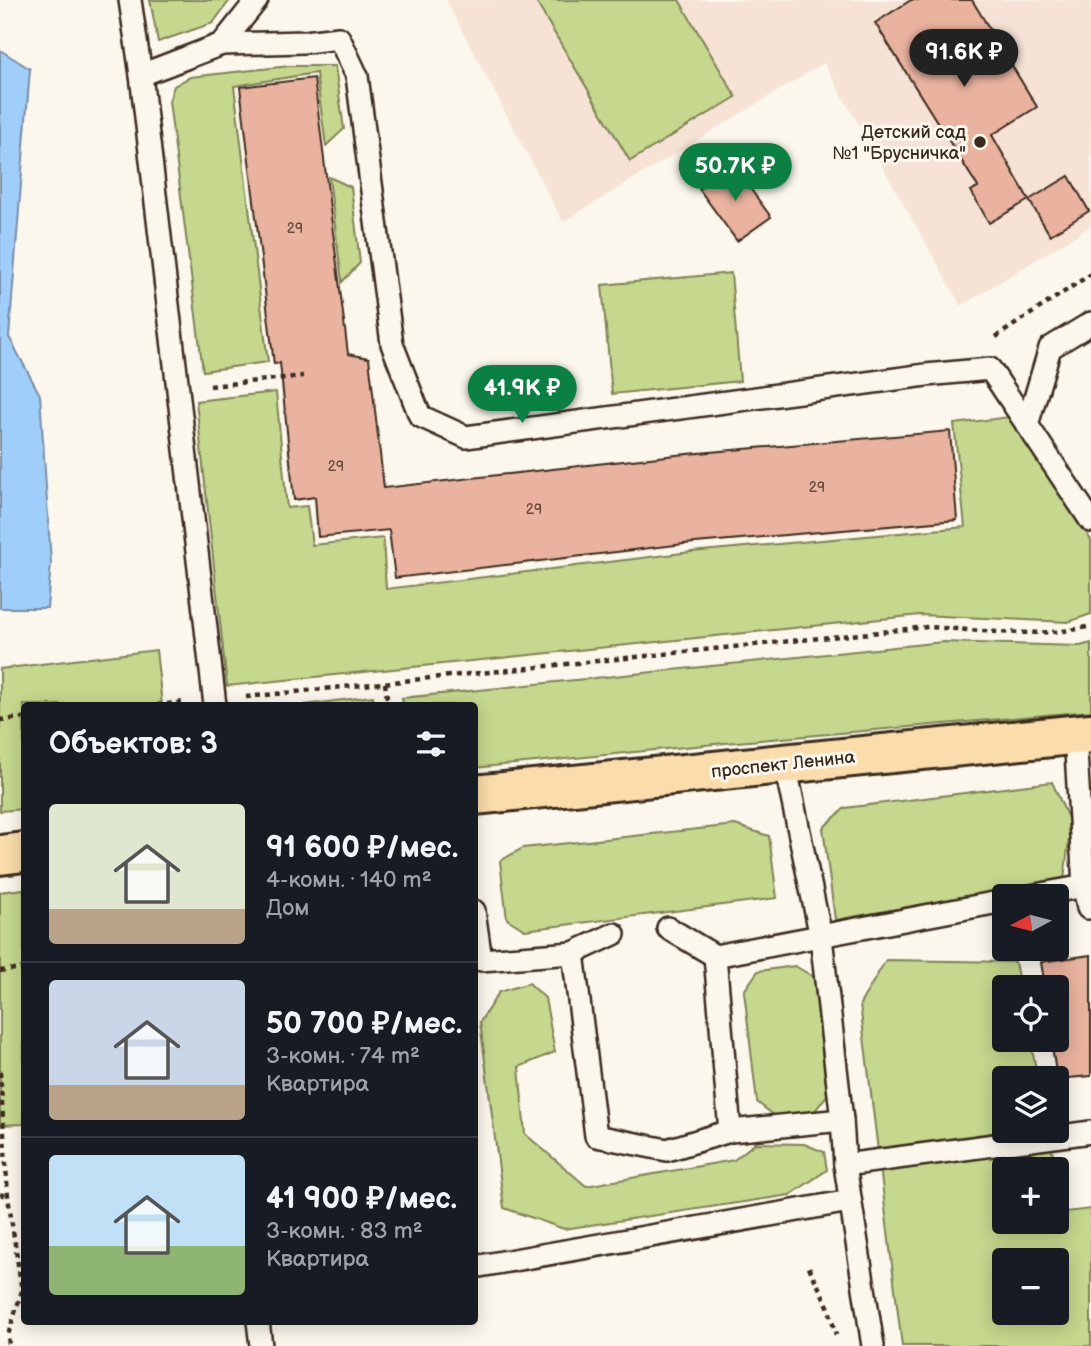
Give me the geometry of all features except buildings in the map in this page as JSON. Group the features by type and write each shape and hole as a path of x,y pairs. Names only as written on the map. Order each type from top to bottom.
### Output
{"main road":[{"name":"проспект Ленина","path":"478,795 1083,734"},
{"path":"0,855 21,852"}],"lane":[{"path":"130,0 215,702"},
{"path":"222,44 257,0"},
{"path":"141,75 222,44 305,42 339,38 357,76 392,344 420,416 466,438 912,377 990,369 1091,521"},
{"path":"1027,425 1050,348 1091,323"},
{"path":"1083,734 1088,908"},
{"path":"785,764 821,937 845,1165 873,1346"},
{"path":"1069,888 1087,885"},
{"path":"668,928 715,956 992,903"},
{"path":"478,939 481,960 573,953 614,934"},
{"path":"573,953 596,1136 667,1150 730,1131 842,1120"},
{"path":"715,956 730,1131"},
{"path":"845,1165 1091,1132"},
{"path":"478,1266 850,1201"},
{"path":"258,1325 261,1346"}],"path":[{"path":"990,369 996,337 1091,274"},
{"path":"178,390 303,376"},
{"path":"215,702 928,627 1072,631 1091,626"},
{"path":"385,683 388,702"},
{"path":"0,720 21,718"},
{"path":"0,971 21,968"},
{"path":"0,1072 8,1197 21,1284"},
{"path":"0,1194 8,1197"},
{"path":"808,1267 828,1306 839,1346"},
{"path":"9,1346 8,1335 21,1294"}],"shaded area":[{"name":"Детский сад №1 \"Брусничка\"","path":"446,0 1091,0 1091,226 961,306 824,63 563,222"}],"green space":[{"path":"150,0 230,0 213,23 158,42"},
{"path":"535,0 679,0 736,97 630,161"},
{"path":"290,66 335,66 344,129 326,146 316,73 234,86 268,362 203,371 169,101 174,86 190,77"},
{"path":"329,177 351,187 360,263 342,282"},
{"path":"731,273 740,381 612,394 602,285"},
{"path":"276,392 287,508 307,506 312,545 383,538 386,589 691,552 965,527 954,424 1009,417 1091,540 1091,614 1068,622 920,615 227,686 196,401"},
{"path":"943,642 1080,646 1091,643 1091,711 478,768 478,702 403,702 402,698"},
{"path":"156,650 162,702 21,702 21,809 0,811 0,669"},
{"path":"373,696 374,702 327,702"},
{"path":"1052,782 1071,825 1064,879 1036,884 992,884 992,892 835,920 823,828 845,808"},
{"path":"735,825 769,836 777,898 525,930 507,919 500,861 523,848"},
{"path":"21,889 21,1124 0,1125 0,892"},
{"path":"886,960 1015,962 1018,975 992,975 992,1052 1033,1052 1035,1066 992,1066 992,1143 1051,1143 1053,1157 992,1157 992,1234 1069,1234 1069,1212 1091,1209 1091,1346 902,1346 860,1004"},
{"path":"795,966 814,977 827,1095 814,1112 776,1117 757,1102 744,991 758,971"},
{"path":"529,983 545,998 555,1052 519,1067 525,1134 586,1186 734,1160 755,1143 804,1144 824,1152 827,1170 790,1195 564,1229 504,1208 480,1022 499,992"}],"water":[{"path":"0,50 30,69 9,337 40,395 51,563 47,608 0,608"}],"place":[{"name":"Детский сад №1 \"Брусничка\"","path":"980,142"}]}
